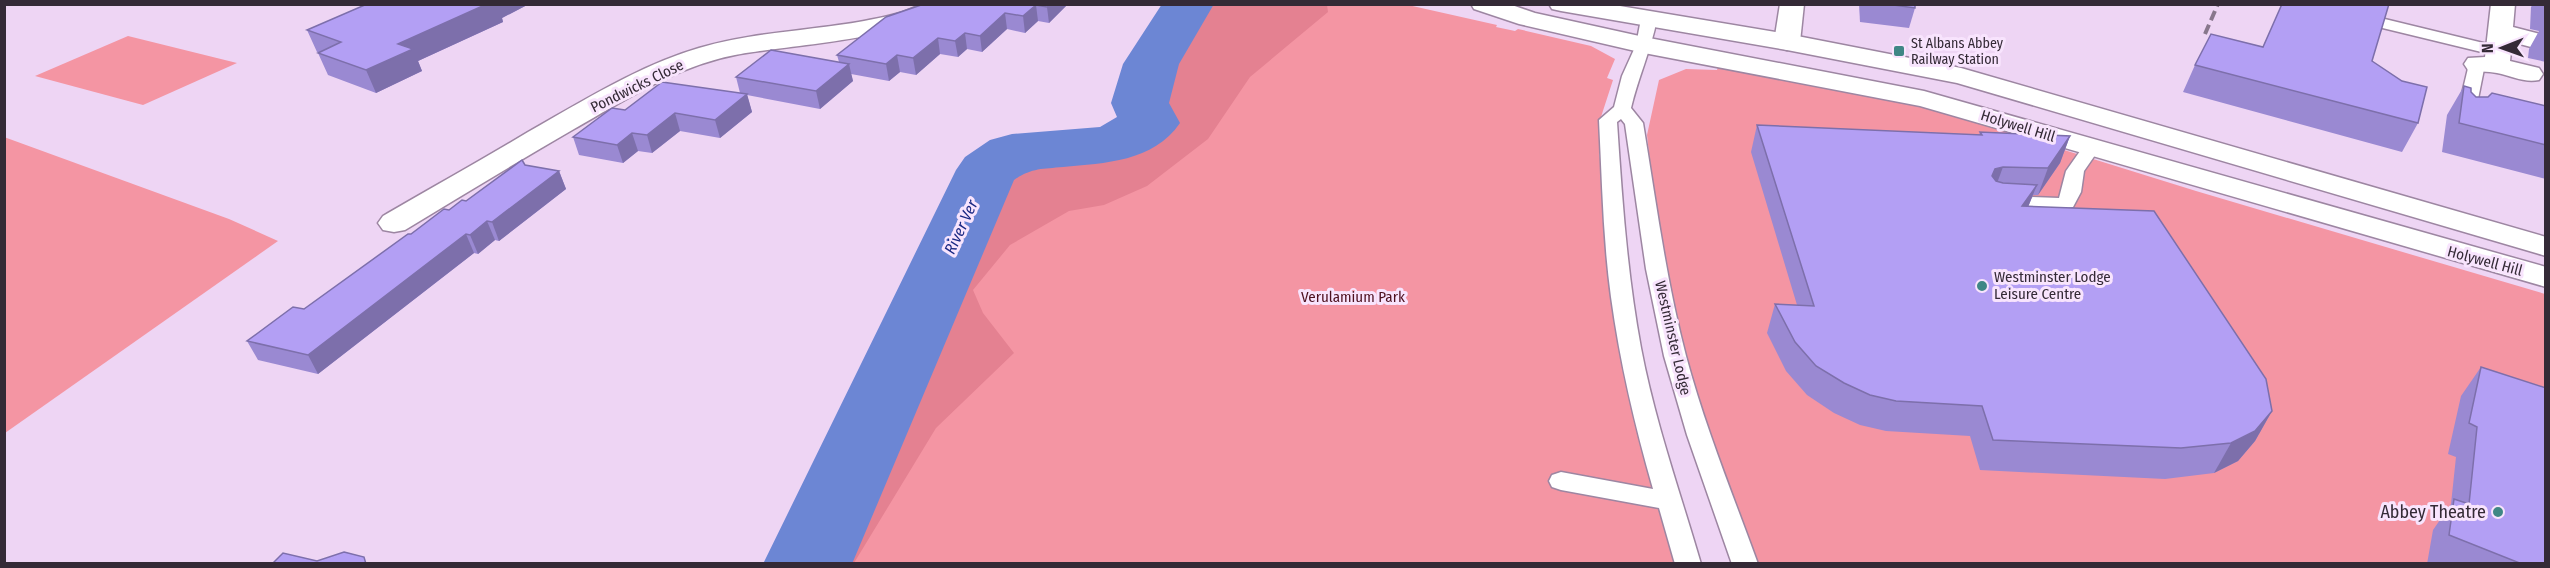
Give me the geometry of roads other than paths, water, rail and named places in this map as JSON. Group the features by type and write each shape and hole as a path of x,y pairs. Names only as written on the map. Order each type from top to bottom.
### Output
{"main road":[{"name":"Pondwicks Close","path":"394,223 586,111 653,75 689,60 721,50 842,33 892,23 922,15 939,4"},
{"name":"Holywell Hill","path":"1483,4 1528,19 1644,45 1924,99 2546,277"},
{"name":"Holywell Hill","path":"1561,4 1592,7 1787,42 1961,76 2546,247"},
{"path":"1776,69 1787,42 1792,4"},
{"path":"2494,51 2503,4"},
{"path":"2494,51 2531,39"},
{"path":"2494,51 2530,74"}],"lane":[{"path":"2301,4 2494,51"},
{"path":"2335,4 2494,51"},
{"path":"1649,19 1644,45 1630,76 1622,109 1608,120 1614,221 1625,321 1653,443 1688,564"},
{"path":"2465,119 2494,51"},
{"name":"Westminster Lodge","path":"1622,109 1634,123 1662,302 1675,357 1691,416 1745,564"},
{"path":"1994,202 2050,205 2066,203 2072,192 2075,171 2091,148"},
{"path":"1561,481 1670,501"}],"waterway":[{"name":"River Ver","path":"807,564 987,170 1012,153 1114,144 1150,123 1140,103 1151,64 1188,4"}],"railway":[{"path":"2205,34 2218,4"}],"place":[{"name":"St Albans Abbey Railway Station","path":"1899,51"},
{"name":"Westminster Lodge Leisure Centre","path":"1982,286"},
{"name":"Abbey Theatre","path":"2498,512"}],"park label":[{"name":"Verulamium Park","path":"1353,297"}]}
